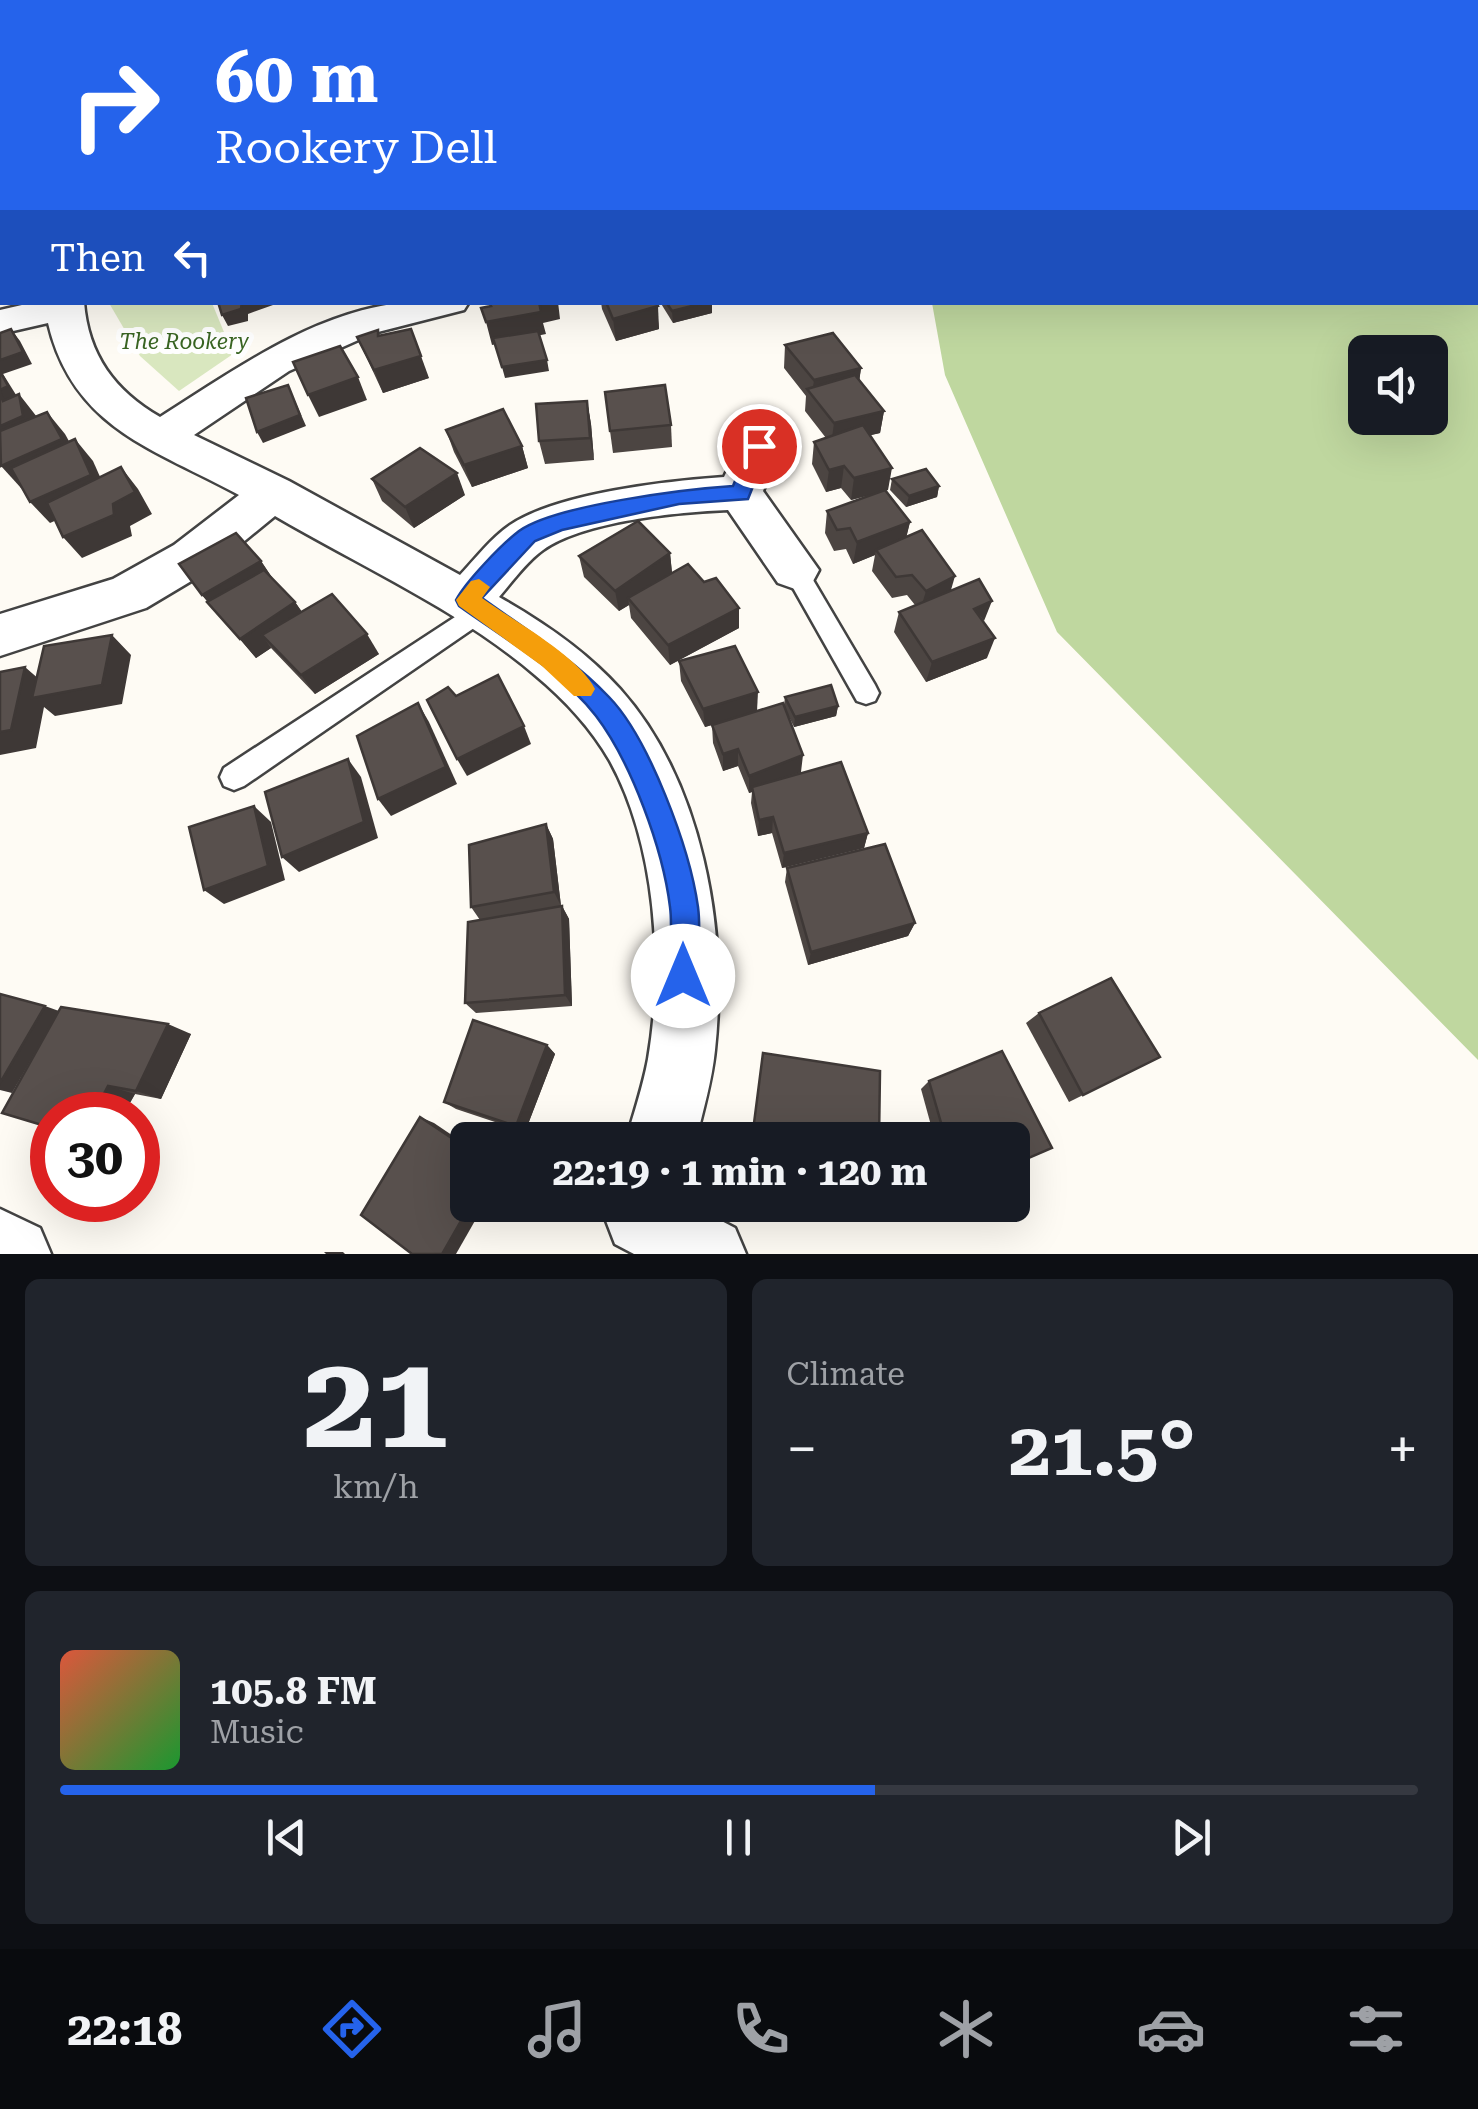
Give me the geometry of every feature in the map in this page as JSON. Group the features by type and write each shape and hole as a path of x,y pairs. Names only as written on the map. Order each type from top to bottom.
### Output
{"street":[{"path":"0,322 64,305 68,339 102,397 162,436 273,492 474,605 550,659 602,706 635,753 659,814 684,906 683,1044 665,1122"},
{"path":"162,436 275,362 361,324 439,305"},
{"path":"740,493 759,446"},
{"path":"0,635 129,594 191,558 273,492"},
{"path":"474,605 528,536 558,523 679,497 740,493"},
{"path":"740,493 796,570"},
{"path":"636,1226 709,1254"},
{"path":"0,1246 14,1254"}],"lane":[{"path":"796,570 866,693"},
{"path":"234,777 474,605"}],"green space":[{"name":"The Rookery","path":"110,305 213,305 233,354 179,391 140,356"},
{"path":"932,305 1478,305 1478,1060 1057,632 945,375"}],"building":[{"path":"219,305 242,305 241,309 222,315"},
{"path":"540,305 541,312 486,322 481,308"},
{"path":"607,305 658,306 613,319"},
{"path":"668,305 696,305 672,311"},
{"path":"11,329 23,352 0,360 0,333"},
{"path":"411,329 421,356 374,370 357,337 378,330 378,336"},
{"path":"538,331 547,360 502,367 493,338"},
{"path":"833,333 861,368 814,380 785,345"},
{"path":"340,346 358,377 308,395 293,362"},
{"path":"0,371 8,386 0,390"},
{"path":"855,375 884,411 834,423 807,389"},
{"path":"288,385 300,415 257,432 246,398"},
{"path":"665,385 671,425 610,431 605,392"},
{"path":"0,391 3,401 19,394 23,416 0,426"},
{"path":"587,401 590,438 539,441 536,404"},
{"path":"503,409 522,446 464,465 446,430"},
{"path":"47,412 62,439 1,466 0,431"},
{"path":"863,425 892,468 854,478 844,466 829,470 814,442"},
{"path":"75,439 91,475 30,502 11,468"},
{"path":"420,448 457,473 405,507 372,479"},
{"path":"121,467 135,492 113,504 114,515 63,537 47,503"},
{"path":"926,469 939,486 909,496 892,479"},
{"path":"885,490 910,522 857,542 850,528 837,530 827,511"},
{"path":"638,521 670,553 615,591 579,556"},
{"path":"922,530 955,576 926,591 912,575 896,577 876,550"},
{"path":"236,533 261,561 202,595 179,564"},
{"path":"688,564 704,582 716,578 739,608 668,645 628,598"},
{"path":"264,570 295,602 240,639 207,602"},
{"path":"979,579 992,601 974,609 995,638 932,662 899,612"},
{"path":"332,594 367,634 301,675 262,635"},
{"path":"112,635 102,685 32,698 44,646"},
{"path":"735,646 758,692 703,709 679,661"},
{"path":"25,667 11,730 0,732 0,672"},
{"path":"498,675 524,726 457,759 427,700 448,687 456,696"},
{"path":"831,685 838,706 795,717 785,697"},
{"path":"418,703 446,767 378,799 357,736"},
{"path":"783,703 803,755 749,776 738,749 723,754 712,725"},
{"path":"348,759 364,822 282,857 265,792"},
{"path":"841,762 868,833 784,853 773,817 759,820 752,787"},
{"path":"254,806 268,866 204,890 189,827"},
{"path":"546,824 554,892 471,907 469,845"},
{"path":"885,844 915,923 811,952 787,868"},
{"path":"562,906 565,995 465,1003 468,922"},
{"path":"1111,978 1160,1057 1083,1095 1039,1013"},
{"path":"0,994 45,1006 0,1083"},
{"path":"61,1007 168,1024 136,1091 108,1086 105,1092 30,1092 30,1121 2,1113"},
{"path":"473,1020 547,1045 518,1122 504,1122 444,1102"},
{"path":"1002,1051 1052,1148 1030,1157 1030,1122 941,1122 929,1081"},
{"path":"763,1053 880,1071 879,1122 754,1122"},
{"path":"420,1117 450,1137 450,1222 460,1222 442,1254 412,1254 361,1215"}],"slow traffic":[{"path":"479,587 467,600 550,659 583,689"}],"route":[{"path":"683,976 684,906 659,814 635,753 602,706 550,659 467,600 528,536 558,523 679,497 740,493 759,446"}]}
